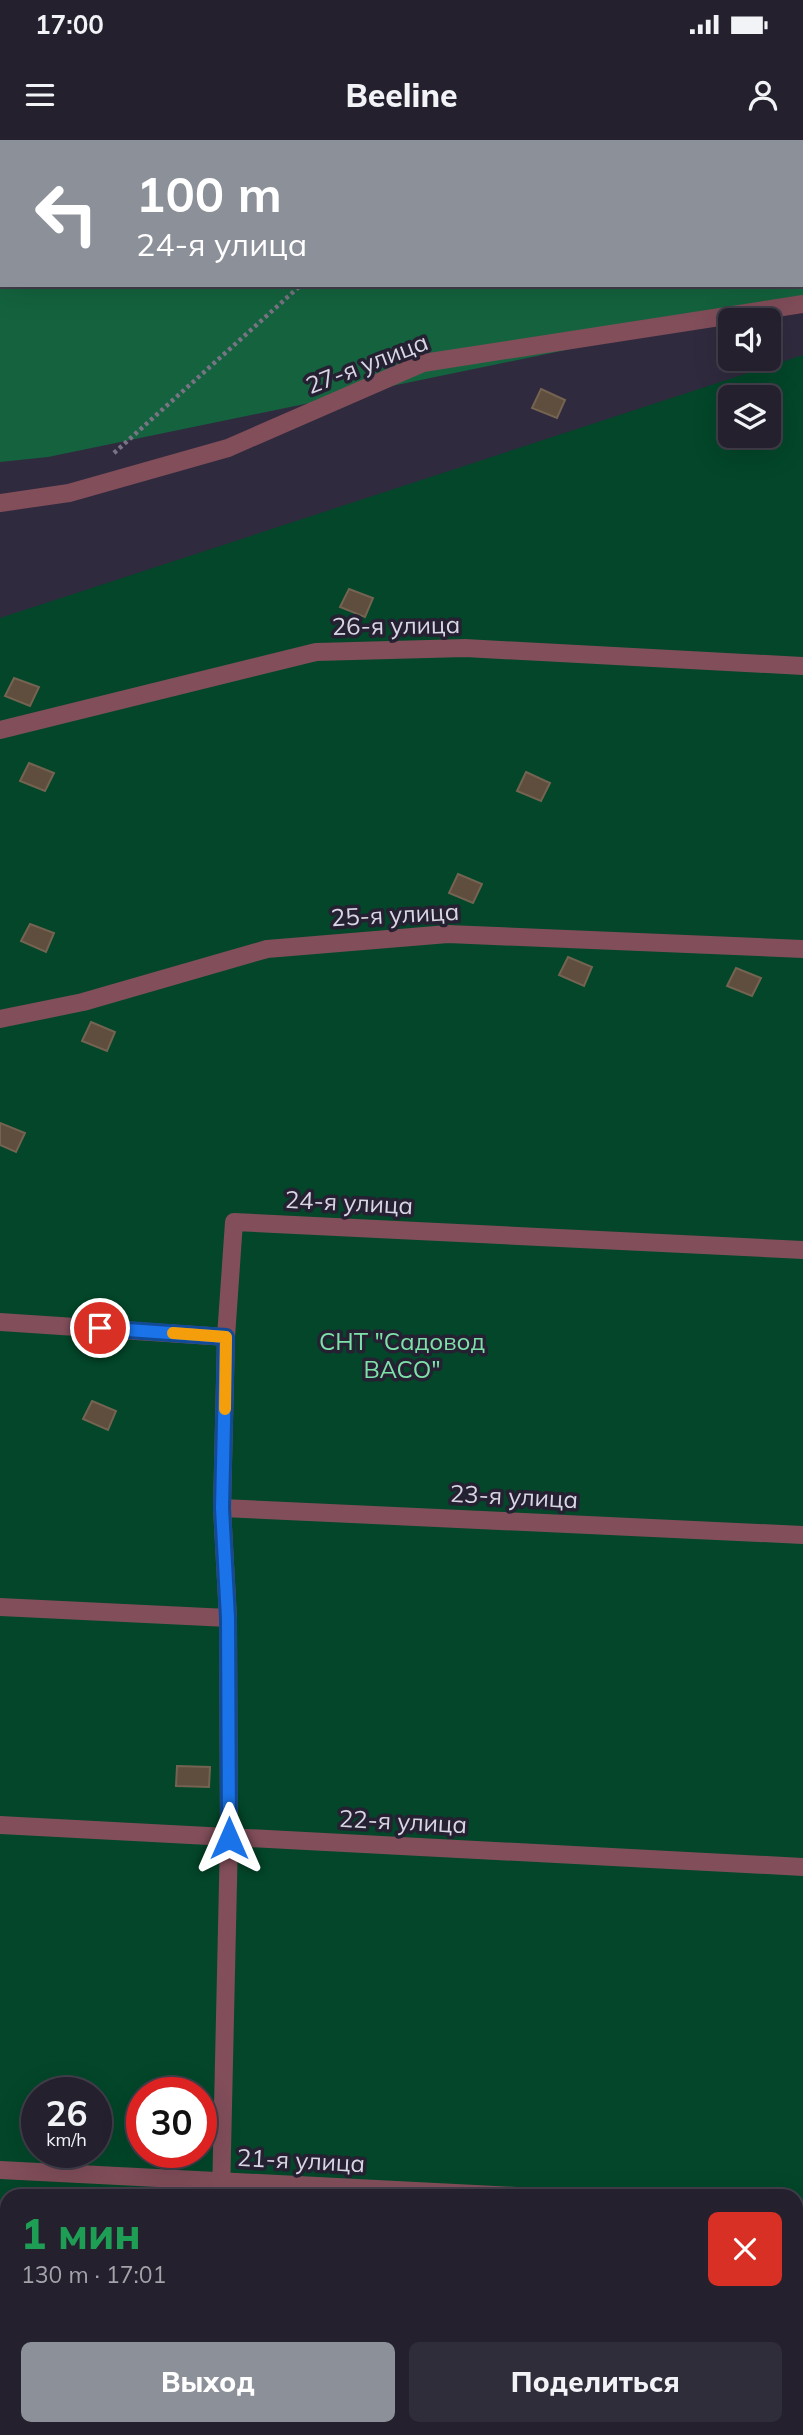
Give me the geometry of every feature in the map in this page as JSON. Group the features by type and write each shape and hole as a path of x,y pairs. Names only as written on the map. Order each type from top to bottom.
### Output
{"street":[{"name":"27-я улица","path":"0,503 69,493 229,449 423,363 803,304"},
{"name":"26-я улица","path":"0,730 316,652 465,648 803,666"},
{"name":"25-я улица","path":"0,1019 83,1002 267,949 448,934 803,949"},
{"name":"24-я улица","path":"226,1337 234,1222 803,1250"},
{"path":"0,1322 226,1337 222,1508 228,1618 229,1838 221,2189"},
{"name":"23-я улица","path":"222,1508 803,1535"},
{"path":"0,1606 228,1618"},
{"name":"22-я улица","path":"0,1825 803,1867"},
{"name":"21-я улица","path":"0,2170 221,2189"}],"path":[{"path":"110,457 299,287"}],"green space":[{"path":"0,287 803,287 803,301 769,308 718,308 718,319 48,457 0,462"},
{"name":"СНТ \"Садовод ВАСО\"","path":"803,355 803,2189 0,2189 0,618 754,371 781,371 781,362"}],"building":[{"path":"541,389 565,400 557,418 532,408"},
{"path":"349,589 373,598 365,617 340,607"},
{"path":"14,678 39,687 30,706 5,696"},
{"path":"29,763 54,773 45,791 20,781"},
{"path":"526,772 550,783 541,801 517,791"},
{"path":"458,874 482,884 473,903 449,893"},
{"path":"30,924 54,933 46,952 21,941"},
{"path":"568,957 592,967 584,986 559,975"},
{"path":"736,968 761,978 752,996 727,986"},
{"path":"91,1022 115,1032 107,1051 82,1041"},
{"path":"0,1123 25,1133 16,1152 0,1145"},
{"path":"92,1401 116,1411 108,1430 83,1419"},
{"path":"177,1766 210,1767 209,1787 176,1786"}],"slow traffic":[{"path":"173,1333 226,1337 225,1409"}],"route":[{"path":"100,1328 226,1337 222,1508 228,1618 229,1838"}]}
